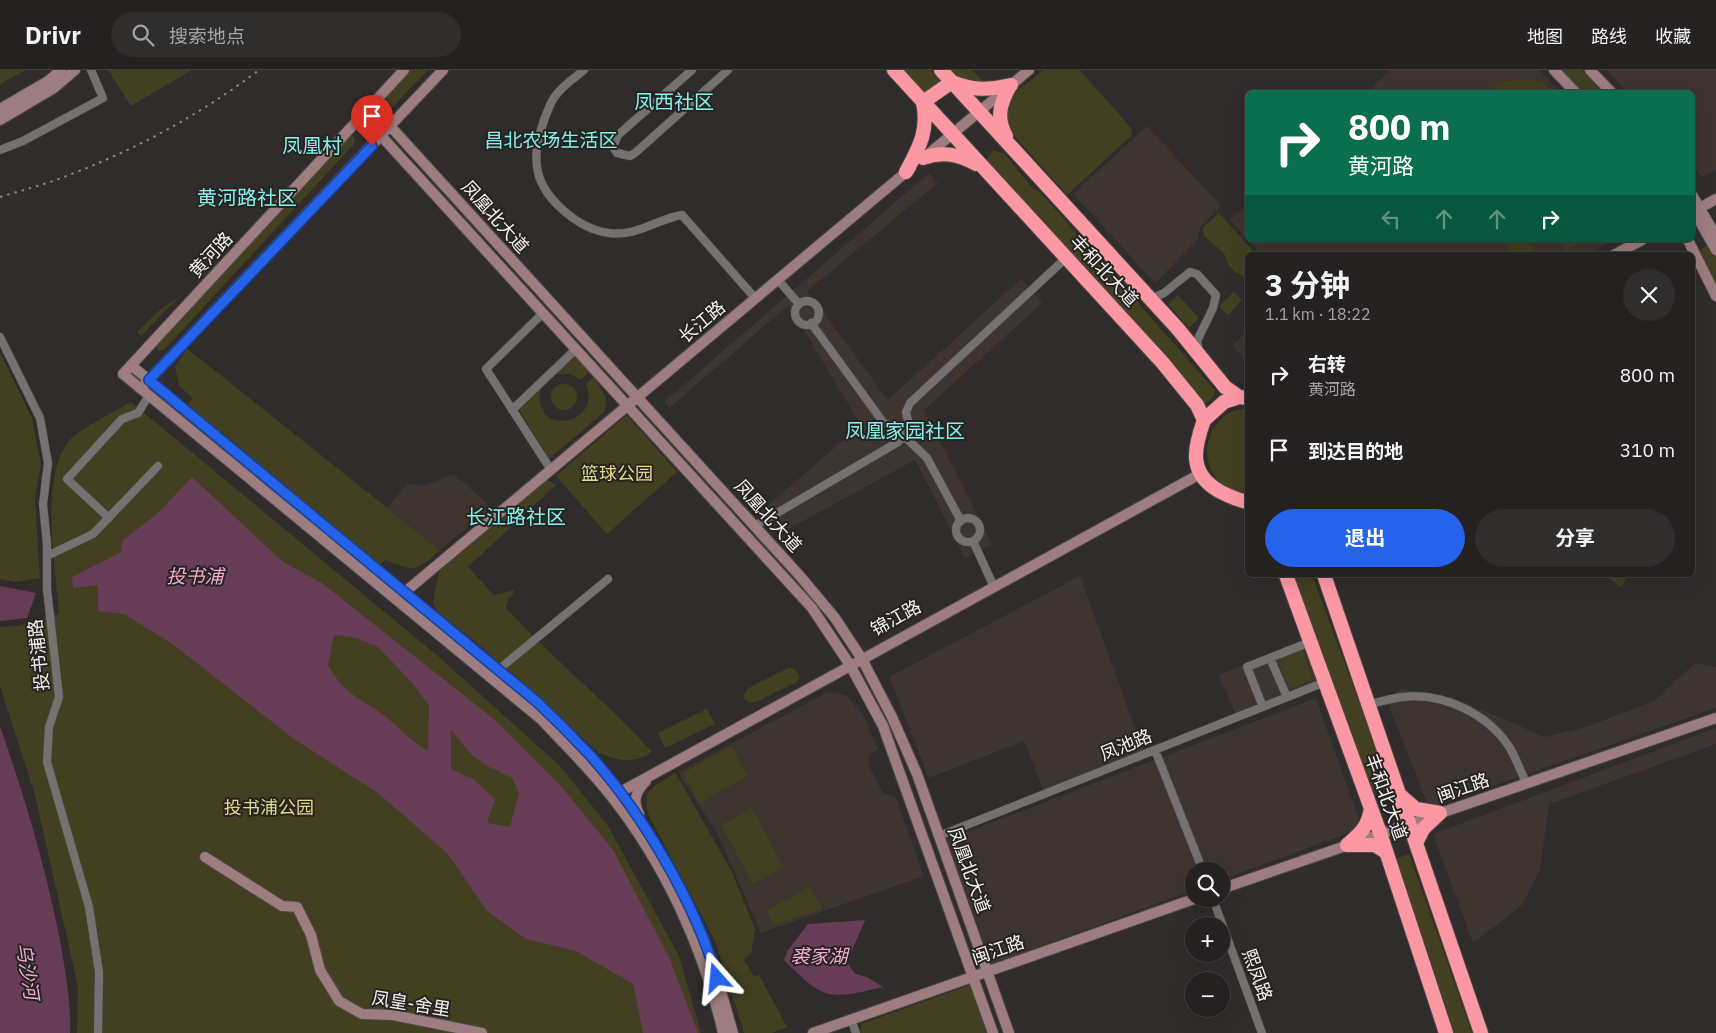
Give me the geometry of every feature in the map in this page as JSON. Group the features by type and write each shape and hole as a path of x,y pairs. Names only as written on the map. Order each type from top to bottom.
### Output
{"highway":[{"name":"丰和北大道","path":"894,70 1162,362 1197,405 1204,420"},
{"name":"丰和北大道","path":"941,70 976,114 1012,148 1151,299 1224,387 1243,397"},
{"path":"906,172 923,142 926,129 923,102 952,82 968,89 982,90 1010,85"},
{"path":"1010,85 1000,106 999,116 1002,130 1012,148"},
{"path":"976,114 1034,183 1046,184"},
{"path":"923,158 937,153 948,154 963,157 983,168"},
{"path":"1243,397 1224,402 1204,420 1195,456 1200,474 1212,486 1235,500 1245,502"},
{"name":"丰和北大道","path":"1287,577 1380,833 1446,1033"},
{"name":"丰和北大道","path":"1325,577 1481,1033"},
{"path":"1400,795 1416,809 1440,813"},
{"path":"1347,845 1369,823 1371,808"},
{"path":"1416,842 1423,829 1440,813"},
{"path":"1347,845 1375,845 1386,852"}],"main road":[{"path":"0,109 48,81 61,70"},
{"path":"0,120 54,88 75,70"},
{"name":"黄河路","path":"145,392 123,374 404,70"},
{"path":"443,70 149,380 145,392 400,596 498,670 537,702 588,753 616,794 662,874 690,930 717,1007 723,1033"},
{"name":"长江路","path":"400,596 1029,70"},
{"path":"1554,70 1573,90"},
{"path":"1590,70 1609,90"},
{"name":"凤凰北大道","path":"371,105 755,526 829,610 862,658 892,717 917,774 1009,1033"},
{"name":"凤凰北大道","path":"362,115 812,608 850,665 883,726 993,1033"},
{"path":"1696,210 1716,199"},
{"path":"1696,210 1716,236"},
{"path":"1696,210 1716,250"},
{"path":"1620,252 1638,242"},
{"path":"1695,254 1716,296"},
{"path":"131,365 542,720 616,794 649,835"},
{"name":"锦江路","path":"616,794 1200,474"},
{"name":"闽江路","path":"1230,886 1716,718"},
{"path":"655,773 637,792 635,802 649,835 680,888 712,960 733,1033"},
{"name":"凤皇-舍里","path":"205,857 282,906 297,908 311,935 320,970 339,1001 362,1014 393,1015 482,1033"},
{"name":"闽江路","path":"813,1033 1185,902"}],"street":[{"path":"0,150 23,141 103,98 92,70"},
{"path":"584,70 552,101 541,131 536,155 537,167 542,181 554,199 572,216 607,233 625,234 682,214 755,298"},
{"path":"692,70 618,135 613,146 617,153 630,156 635,153 728,70"},
{"path":"755,526 898,442 910,429 906,412 910,403 1066,258"},
{"path":"1151,299 1164,293 1190,272 1197,274 1216,295 1213,308 1196,341 1201,358"},
{"path":"778,280 799,304"},
{"path":"810,301 817,306 818,314 811,323 804,324 796,317 795,310 799,304 810,301"},
{"path":"542,314 486,369 551,470"},
{"path":"811,323 883,422 904,436 927,458 961,521"},
{"name":"投书浦路","path":"0,337 40,418 48,463 43,504 47,556 46,589 59,697 49,727 47,762 89,907 99,972 98,1033"},
{"path":"512,410 575,350"},
{"path":"110,518 67,479 122,419 138,413 145,392"},
{"path":"47,556 93,534 158,466"},
{"path":"972,519 978,524 980,532 973,541 966,542 959,538 957,531 961,521 972,519"},
{"path":"973,541 994,587"},
{"path":"498,670 608,579"},
{"path":"1263,707 1247,667 1310,642"},
{"path":"1270,658 1286,697"},
{"name":"凤池路","path":"939,836 1325,682"},
{"path":"1369,704 1403,697 1421,697 1457,705 1491,726 1501,737 1510,748 1526,783"},
{"path":"1155,750 1199,862"},
{"name":"熙凤路","path":"1216,907 1262,1033"},
{"path":"851,1019 856,1033"}],"shaded area":[{"path":"1391,70 1539,70 1558,90 1369,90"},
{"path":"1607,70 1716,70 1716,170 1702,177 1695,168 1695,90 1625,90"},
{"path":"1147,126 1221,206 1200,227 1198,239 1155,283 1073,194"},
{"path":"929,173 938,183 807,291 888,400 1021,279 1042,303 924,410 992,544 965,558 915,460 781,533 760,512 861,425 789,305 669,408 664,402"},
{"path":"1245,206 1245,238 1230,220"},
{"path":"1250,242 1610,242 1592,252 1259,252"},
{"path":"1245,333 1245,359 1232,346"},
{"path":"454,474 492,508 440,550 387,508 407,484 424,486"},
{"path":"1080,576 1143,750 1045,794 1024,741 929,778 889,677"},
{"path":"1305,640 1323,686 1238,721 1219,675"},
{"path":"1695,663 1716,667 1716,708 1429,808 1387,701 1400,689 1452,697 1545,737 1586,727 1654,701"},
{"path":"828,692 846,695 864,716 878,749 870,755 868,764 883,793 896,798 924,876 761,933 718,835 678,772"},
{"path":"1316,698 1362,828 1230,877 1230,862 1185,862 1185,893 992,964 946,840"},
{"path":"1716,728 1716,744 1549,804 1540,870 1522,905 1473,943 1433,834"}],"green space":[{"path":"0,70 26,70 0,84"},
{"path":"108,70 192,70 131,106"},
{"path":"411,70 428,70 387,113 380,106 381,102"},
{"path":"904,70 930,70 942,83 929,98"},
{"path":"950,70 972,70 984,82 973,83 965,81 957,77"},
{"path":"1044,70 1080,70 1131,128 1132,135 1067,195 1009,130 1006,111 1009,97"},
{"path":"1561,70 1582,70 1600,90 1581,90"},
{"path":"1520,79 1541,82 1552,90 1490,90 1498,83"},
{"path":"352,135 355,139 354,144 164,350 159,351 154,346 346,137"},
{"path":"992,151 1004,153 1033,189 1040,192 1215,390 1211,400 1205,403 987,165 987,158"},
{"path":"1219,213 1254,252 1245,252 1245,277 1235,272 1228,264 1224,253 1204,236 1203,228"},
{"path":"1503,242 1528,242 1535,250 1533,252 1512,252"},
{"path":"1558,242 1582,242 1566,251"},
{"path":"1709,244 1716,255 1716,290 1700,256 1700,250"},
{"path":"1234,292 1242,300 1228,315 1219,306"},
{"path":"1178,295 1199,318 1189,328 1168,304"},
{"path":"180,296 141,336 137,332 162,308"},
{"path":"187,349 440,550 425,563 415,568 403,567 385,560 380,565 187,404 193,398 179,386 175,366"},
{"path":"0,353 32,418 41,465 35,499 40,578 16,582 0,579"},
{"path":"576,356 590,372 580,380 571,374 556,374"},
{"path":"594,377 606,397 605,411 549,459 518,408 541,387 540,404 546,414 555,420 566,421 576,417 585,410 588,398 586,384"},
{"path":"564,384 573,388 577,397 573,406 564,410 555,406 551,397 555,388"},
{"name":"投书浦公园","path":"131,402 439,657 560,766 608,826 679,956 701,1033 77,1033 78,987 35,795 0,686 0,627 17,626 59,614 53,549 52,500 54,477 60,457 74,436"},
{"path":"1245,409 1245,492 1230,488 1217,479 1210,466 1207,452 1210,437 1217,423 1230,413"},
{"name":"篮球公园","path":"627,415 677,472 607,534 556,476"},
{"path":"545,478 556,485 468,567 494,595 513,590 514,594 508,599 506,608 652,752 646,756 626,760 599,753 528,687 472,639 441,617 433,604 440,569"},
{"path":"1293,577 1313,577 1390,786 1372,793"},
{"path":"1607,577 1627,577 1621,587"},
{"path":"1302,649 1313,680 1289,689 1278,659"},
{"path":"788,668 792,668 798,673 800,678 797,682 756,702 749,702 743,698 747,689"},
{"path":"707,709 715,724 665,748 658,733"},
{"path":"731,746 748,776 699,803 683,773"},
{"path":"675,772 731,870 755,929 751,954 744,960 754,976 759,975 787,1027 772,1033 744,1033 715,941 649,816 647,798 649,792"},
{"path":"752,808 783,867 753,884 721,825"},
{"path":"1409,854 1472,1033 1452,1033 1392,860"},
{"path":"810,887 823,908 774,925 766,910"},
{"path":"973,984 989,1033 861,1033 861,1024"}],"water":[{"name":"投书浦","path":"192,477 283,562 322,583 495,720 561,786 613,850 669,957 698,1033 643,1033 633,984 576,951 526,939 487,911 448,854 378,793 294,739 171,643 124,614 98,611 98,585 73,588 72,577 121,552 122,541 158,513","holes":["334,635 353,637 378,647 413,684 429,706 428,751 385,716 347,690 334,675 328,665","451,730 472,755 489,767 512,778 519,793 510,827 487,823 495,799 473,779 451,769"]},
{"path":"0,586 36,593 27,618 0,621"},
{"name":"乌沙河","path":"0,726 27,807 49,890 66,979 70,1011 70,1033 0,1033"},
{"name":"裘家湖","path":"865,920 847,962 855,974 867,977 883,987 850,994 828,994 809,983 784,960 788,950 808,924"}],"railway":[{"path":"0,197 61,178 144,142 191,116 259,70"}],"district":[{"name":"凤西社区","path":"674,102"},
{"name":"昌北农场生活区","path":"551,140"},
{"name":"凤凰村","path":"312,146"},
{"name":"黄河路社区","path":"247,198"},
{"name":"凤凰家园社区","path":"905,431"},
{"name":"长江路社区","path":"516,517"}],"route":[{"path":"372,146 149,380 374,569 537,702 588,753 620,792 649,835 680,888 712,960 717,978"}]}
